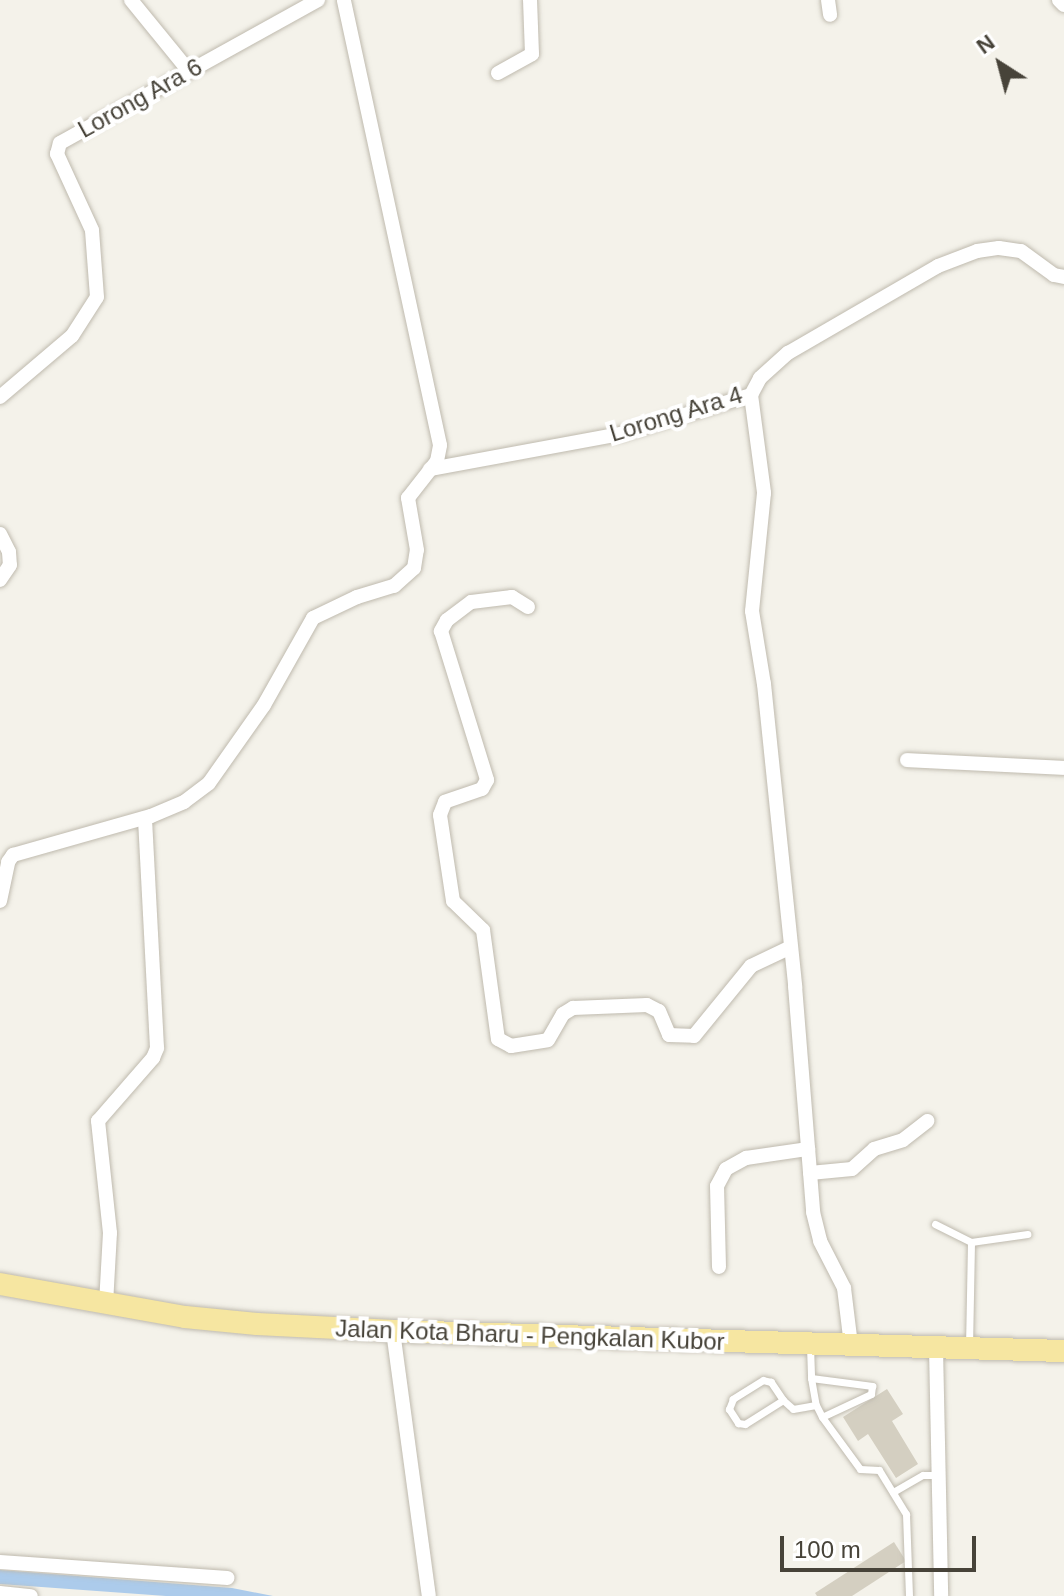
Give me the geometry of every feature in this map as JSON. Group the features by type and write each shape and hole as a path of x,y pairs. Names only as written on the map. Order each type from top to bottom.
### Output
{"main road":[{"name":"Jalan Kota Bharu - Pengkalan Kubor","path":"0,1284 106,1304 242,1322 393,1331 1064,1351"}],"street":[{"path":"131,0 189,71"},
{"name":"Lorong Ara 6","path":"0,397 72,336 97,297 92,230 63,170 58,147 318,0"},
{"path":"0,901 8,862 13,855 145,818 184,802 209,783 264,705 313,618 357,597 394,586 414,568 417,550 408,498 437,461 440,445 344,0"},
{"path":"498,73 532,54 530,0"},
{"path":"1059,0 1064,5"},
{"name":"Lorong Ara 4","path":"430,469 621,434 751,395 760,378 788,353 938,266 977,251 999,248 1021,251 1054,275 1064,277"},
{"path":"751,395 764,493 752,611 764,684 810,1173 820,1241 844,1288 851,1345"},
{"path":"0,534 9,552 10,565 0,580"},
{"path":"528,607 512,597 473,602 447,620 441,631 487,780 482,789 445,802 440,815 453,901 483,930 498,1039 511,1046 548,1040 563,1014 573,1008 647,1005 659,1011 669,1035 694,1036 751,966 791,947"},
{"path":"907,760 1064,768"},
{"path":"106,1304 110,1233 98,1121 153,1058 157,1048 145,818"},
{"path":"810,1173 852,1169 874,1149 903,1140 927,1121"},
{"path":"719,1267 717,1186 726,1169 746,1158 808,1149"},
{"path":"393,1331 429,1596"},
{"path":"936,1348 941,1596"},
{"path":"0,1562 227,1578"},
{"path":"0,1593 31,1596"}],"lane":[{"path":"935,1224 971,1242 1027,1234"},
{"path":"969,1349 971,1242"},
{"path":"810,1344 811,1378 816,1405 822,1417 860,1469 877,1468 907,1517 909,1596"},
{"path":"811,1378 872,1386 871,1394 822,1417"},
{"path":"783,1400 745,1424 738,1423 729,1409 733,1399 763,1380 771,1382 793,1409 816,1405"},
{"path":"893,1492 923,1475 937,1475"}],"water":[{"path":"0,1570 232,1588 273,1596 166,1596 0,1584"}],"building":[{"path":"887,1389 903,1414 892,1421 918,1464 896,1478 868,1434 858,1441 843,1417"},
{"path":"894,1542 906,1561 852,1596 817,1596 815,1593"}]}
